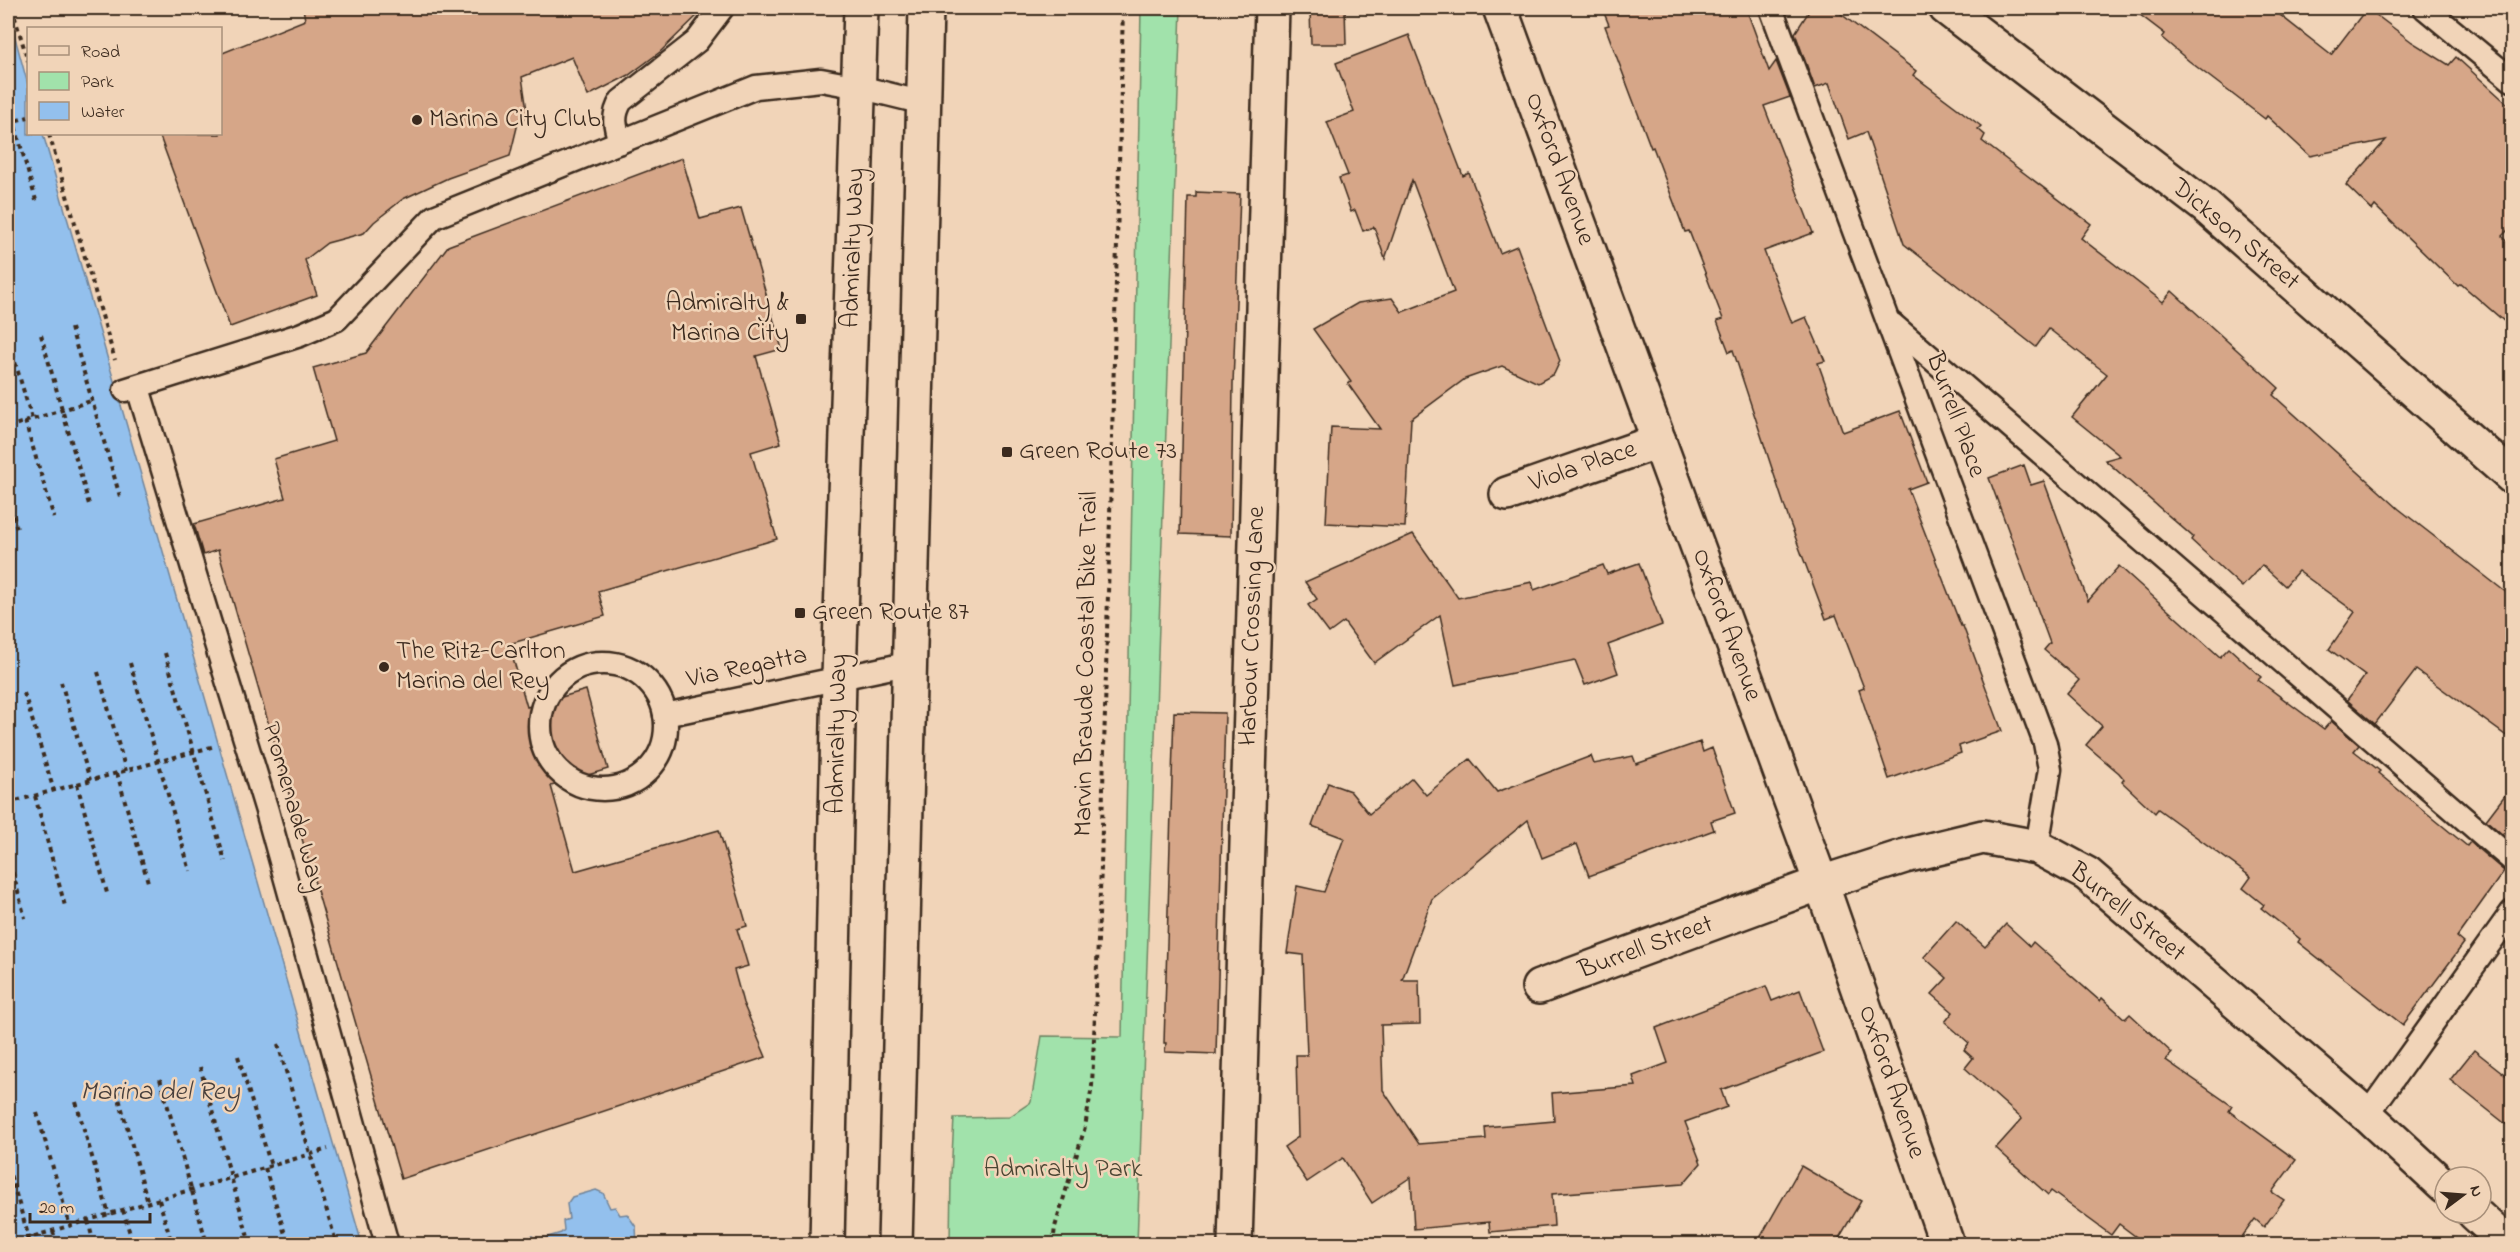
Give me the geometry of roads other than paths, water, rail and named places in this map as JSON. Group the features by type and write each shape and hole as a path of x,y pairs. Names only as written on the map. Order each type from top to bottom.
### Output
{"street":[{"name":"Admiralty Way","path":"827,1245 840,677 861,8"},
{"path":"895,1245 926,8"},
{"name":"Harbour Crossing Lane","path":"1234,1245 1272,8"},
{"name":"Oxford Avenue","path":"1500,8 1821,883 1947,1245"},
{"name":"Dickson Street","path":"1946,8 2206,207 2512,477"},
{"name":"Viola Place","path":"1507,494 1659,441"},
{"name":"Burrell Street","path":"1539,987 1821,883 1905,856 1983,837 2037,847 2086,874 2367,1115 2433,1176"},
{"path":"2487,1225 2508,1245"}],"lane":[{"path":"722,8 697,40 621,101 615,112 615,124 620,142 756,87 821,80 859,87 924,104"},
{"name":"Burrell Place","path":"1771,8 2045,743 2050,769 2037,847"},
{"path":"2425,8 2512,80"},
{"name":"Promenade Way","path":"387,1245 267,811 131,389 300,335 337,319 434,218 620,142"},
{"path":"1890,323 2512,860"},
{"name":"Via Regatta","path":"606,663 627,667 645,678 659,696 665,715 666,735 660,754 648,770 632,782 613,788 593,788 574,782 558,770 546,754 541,733 541,711 550,691 565,675 584,665 606,663"},
{"name":"Via Regatta","path":"665,715 911,663"},
{"path":"2367,1115 2512,912"}],"water":[{"name":"Marina del Rey","path":"8,12 27,81 27,135 43,135 362,1244 8,1244"},
{"path":"596,1190 603,1193 610,1208 615,1207 620,1215 627,1214 636,1227 637,1244 513,1244 513,1242 532,1236 535,1241 561,1233 564,1230 563,1221 569,1219 567,1204 572,1197"}],"place":[{"name":"Marina City Club","path":"417,120"},
{"name":"Admiralty & Marina City","path":"801,319"},
{"name":"Green Route 73","path":"1007,452"},
{"name":"Green Route 87","path":"800,613"},
{"name":"The Ritz-Carlton Marina del Rey","path":"384,667"}],"park label":[{"name":"Admiralty Park","path":"1063,1170"}]}
